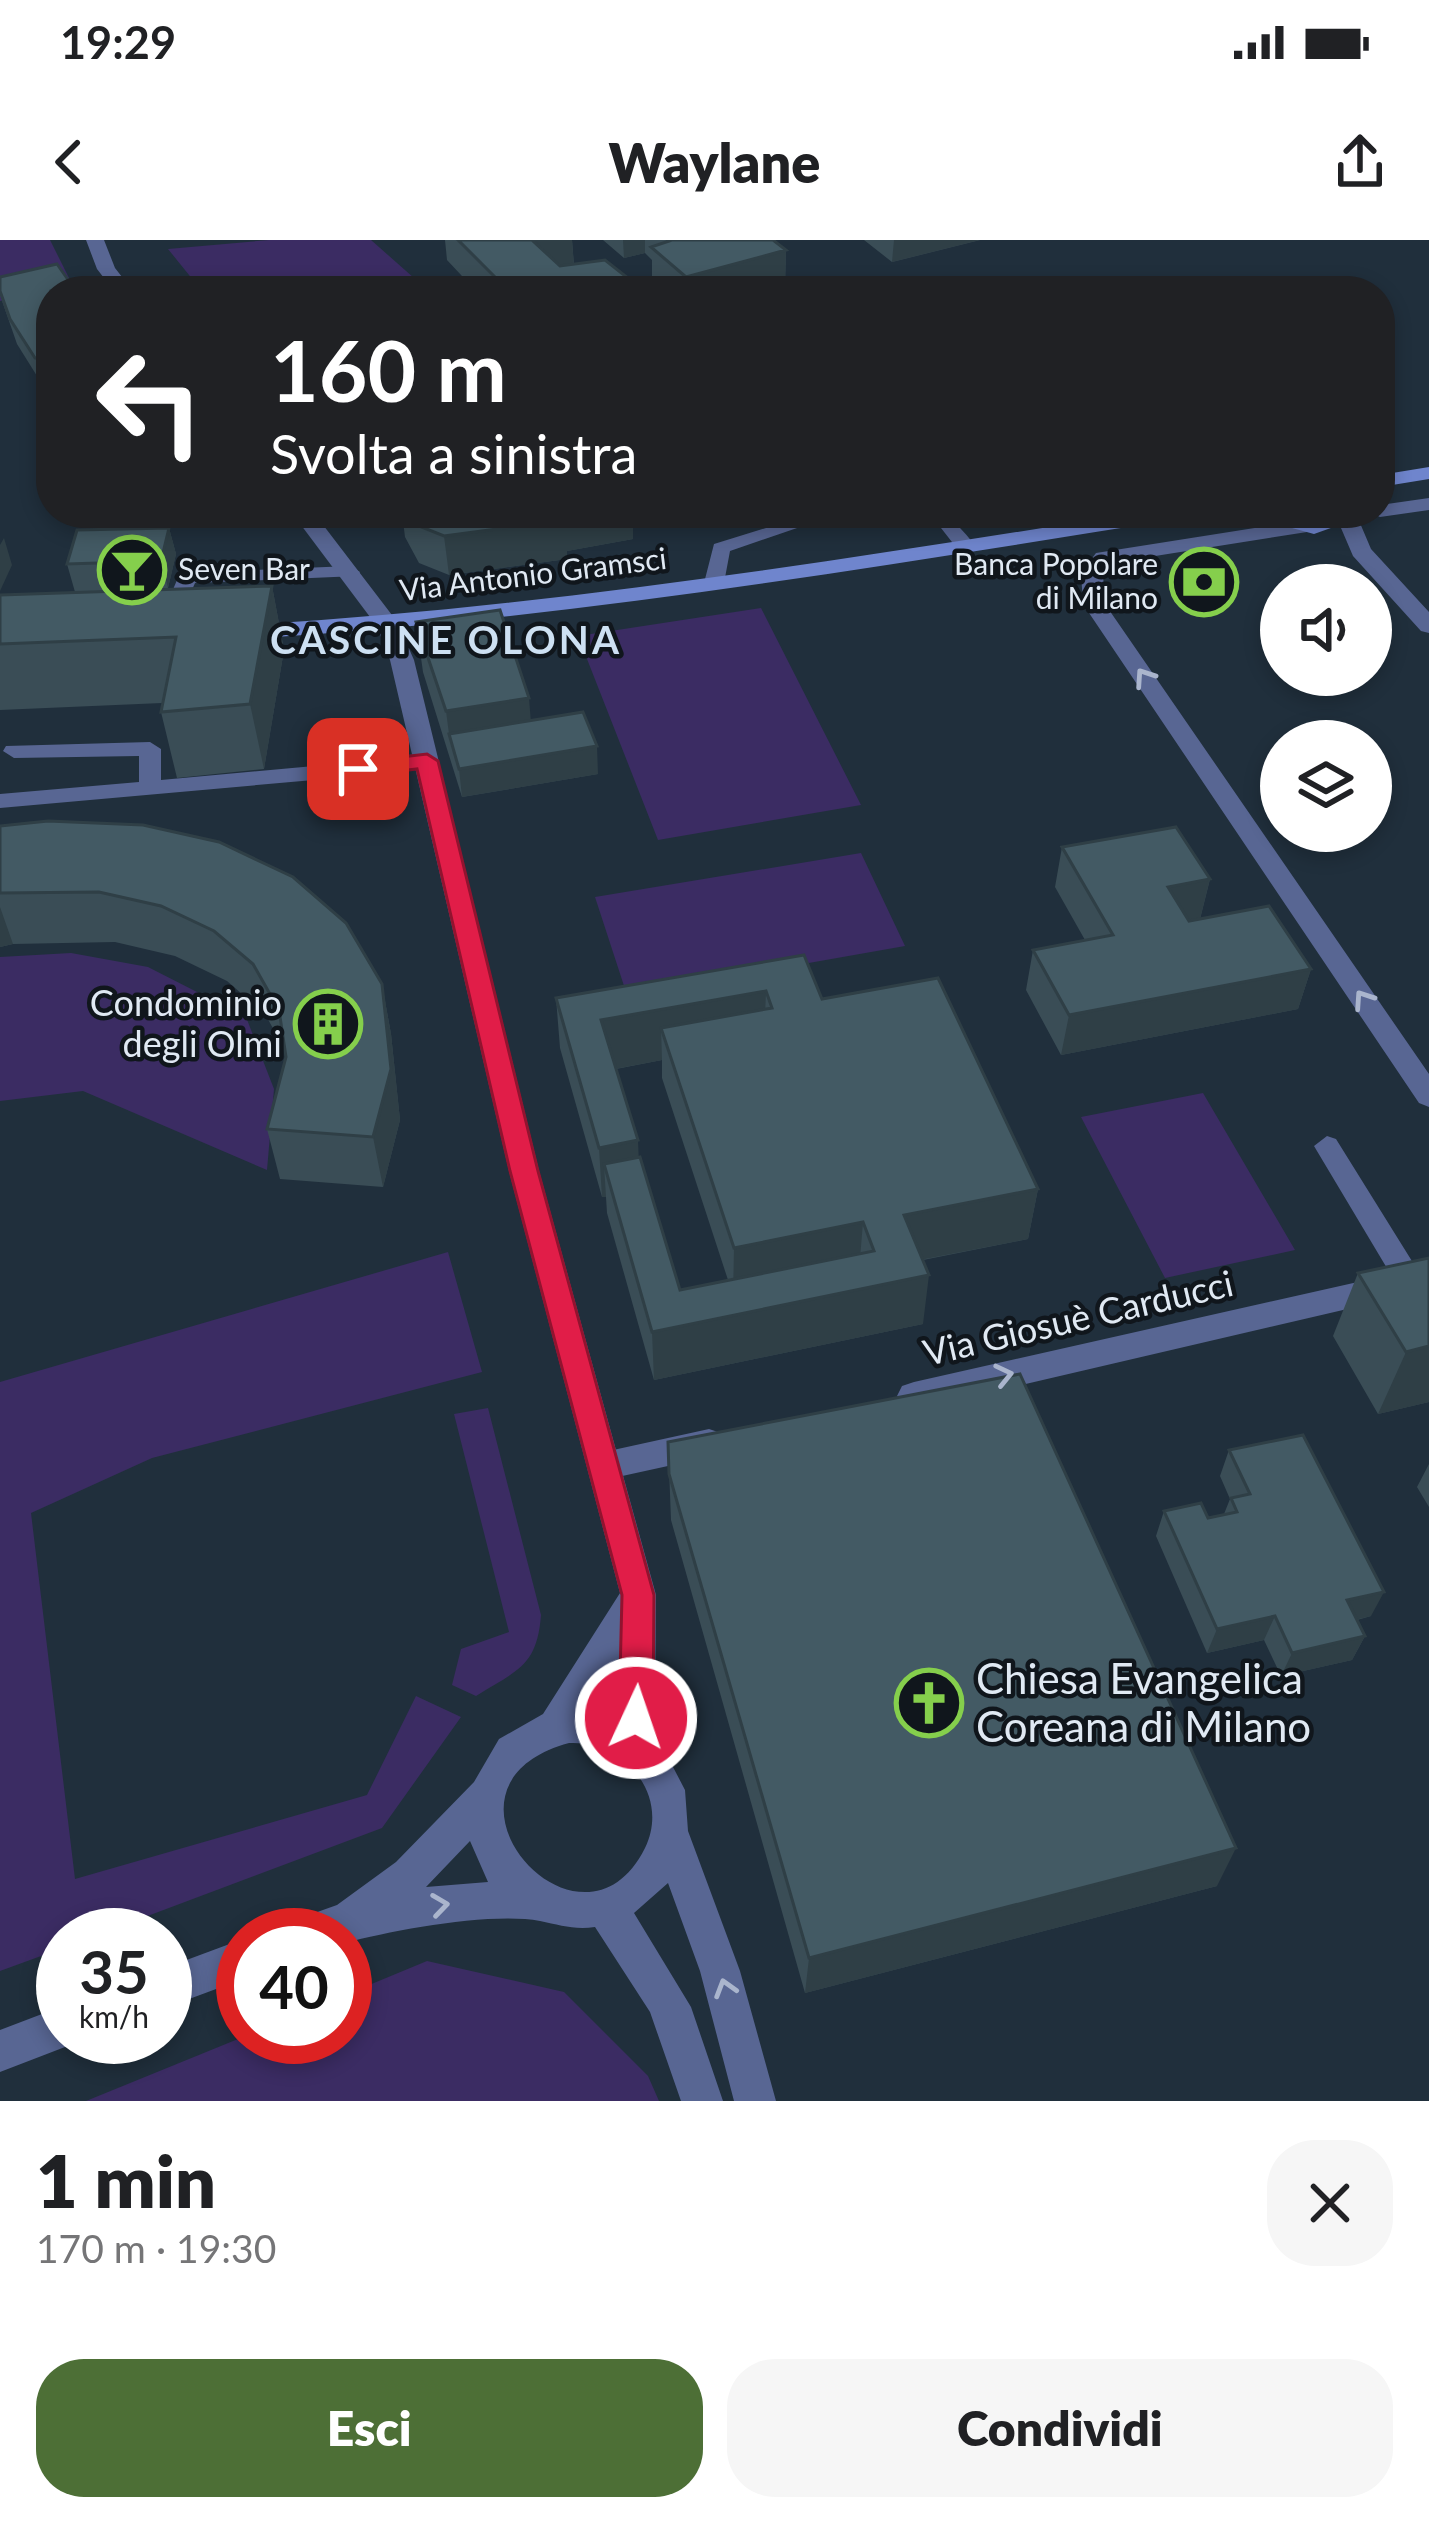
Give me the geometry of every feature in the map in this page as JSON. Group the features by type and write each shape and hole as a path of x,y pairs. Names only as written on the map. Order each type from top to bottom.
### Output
{"main road":[{"path":"1395,463 1429,458"},
{"path":"1395,479 1429,473"},
{"name":"Via Antonio Gramsci","path":"961,540 1012,528"},
{"name":"Via Antonio Gramsci","path":"177,635 387,624 713,583 1057,528"}],"street":[{"path":"95,240 112,276"},
{"path":"1395,509 1429,504"},
{"path":"315,528 387,624 402,661 524,1171 638,1595 636,1718 643,1749 667,1788 670,1834 720,1972 755,2101"},
{"path":"1293,528 1104,558 1092,573 1094,604 1429,1096"},
{"path":"1360,528 1361,551 1429,626"},
{"path":"325,772 427,761"},
{"name":"Via Giosuè Carducci","path":"884,1403 1420,1280"},
{"path":"604,1466 747,1434"},
{"path":"554,1730 638,1595"},
{"path":"363,1908 410,1876 487,1796 515,1752 554,1730 585,1725 617,1733 643,1749"},
{"path":"487,1796 483,1826 490,1857 510,1885 536,1901"},
{"path":"372,1916 455,1902 536,1901 569,1908 603,1905 633,1889 656,1865 670,1834"},
{"path":"603,1905 654,1972 694,2059 702,2101"},
{"path":"0,2050 36,2037"}],"lane":[{"path":"713,583 716,554 750,536 782,528"},
{"path":"945,528 961,540"},
{"path":"177,635 187,577 350,572"},
{"path":"14,751 150,748 151,788"},
{"path":"0,801 325,772"},
{"path":"1328,1146 1420,1280"}],"shaded area":[{"path":"0,240 50,240 68,276 36,276 36,292 0,301"},
{"path":"269,240 371,240 412,276 190,276 168,249"},
{"path":"761,608 861,805 658,840 578,636"},
{"path":"861,853 905,946 627,995 595,897"},
{"path":"71,953 148,967 246,1017 274,1089 267,1170 83,1091 0,1101 0,957"},
{"path":"1203,1093 1295,1250 1165,1278 1081,1117"},
{"path":"448,1252 482,1372 152,1458 31,1513 75,1879 367,1795 416,1696 461,1717 382,1828 169,1908 36,1908 36,1958 0,1971 0,1382"},
{"path":"488,1408 541,1615 529,1657 514,1673 476,1696 452,1685 461,1649 509,1632 454,1414"},
{"path":"427,1961 564,1992 648,2076 659,2101 86,2101 177,2064 192,2064 192,2058 216,2048 216,2064 372,2064 372,1984"}],"building":[{"path":"458,240 537,240 533,241 560,266 605,260 625,276 494,276"},
{"path":"773,240 786,250 685,276 651,247 669,241"},
{"path":"57,264 65,276 36,276 36,358 10,319 0,277"},
{"path":"169,528 161,561 67,564 77,530"},
{"path":"424,528 504,528 444,536"},
{"path":"272,586 250,704 161,712 176,637 0,644 0,595"},
{"path":"500,610 529,698 446,711 416,622"},
{"path":"583,712 597,746 459,769 449,734"},
{"path":"48,821 143,825 219,842 293,877 346,923 382,984 391,1069 373,1137 267,1129 286,1057 279,1010 253,964 214,931 161,906 99,892 0,893 0,826"},
{"path":"1176,827 1210,879 1168,887 1189,921 1269,906 1311,969 1069,1015 1033,950 1113,935 1062,847"},
{"path":"804,955 822,999 938,978 1038,1189 904,1215 929,1275 652,1332 604,1164 640,1157 680,1290 874,1251 863,1222 734,1248 661,1028 772,1008 766,991 601,1020 638,1140 599,1148 556,998"},
{"path":"1429,1258 1429,1346 1406,1352 1358,1273"},
{"name":"Chiesa Evangelica Coreana di Milano","path":"1020,1374 1236,1848 809,1958 669,1474 668,1442"},
{"path":"1303,1435 1384,1592 1347,1600 1365,1636 1292,1653 1275,1616 1217,1629 1164,1511 1201,1503 1208,1518 1237,1512 1231,1498 1250,1494 1229,1450"}],"place":[{"name":"Seven Bar","path":"132,570"},
{"name":"Banca Popolare di Milano","path":"1204,582"},
{"name":"Condominio degli Olmi","path":"328,1024"},
{"name":"Chiesa Evangelica Coreana di Milano","path":"929,1703"}],"district":[{"name":"CASCINE OLONA","path":"446,640"}],"route":[{"path":"358,769 427,761 524,1171 638,1595 636,1718"}]}
